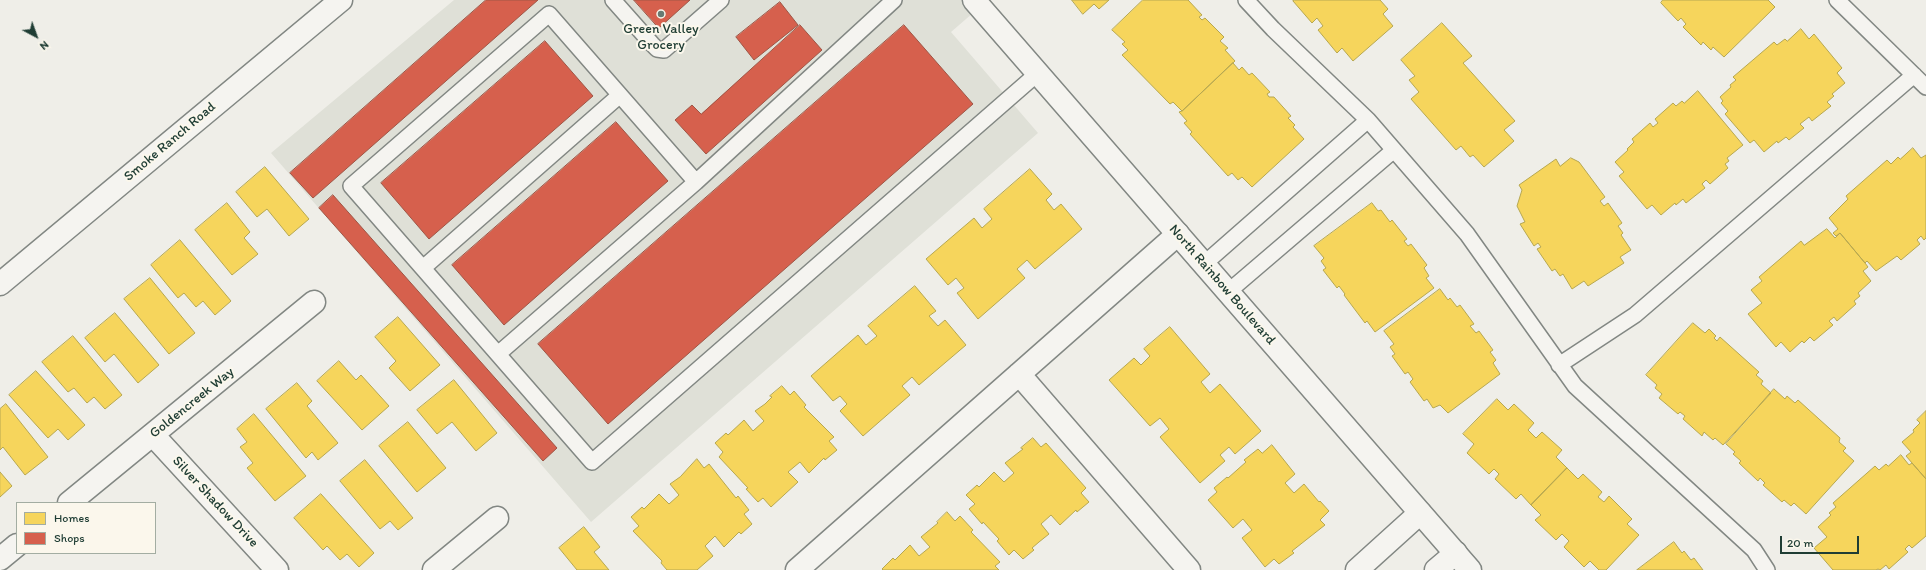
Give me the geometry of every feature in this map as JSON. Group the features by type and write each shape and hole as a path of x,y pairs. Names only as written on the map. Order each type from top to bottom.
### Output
{"street":[{"name":"Smoke Ranch Road","path":"0,284 341,0"},
{"name":"North Rainbow Boulevard","path":"974,0 1470,570"},
{"path":"797,570 1178,234"},
{"name":"Goldencreek Way","path":"70,502 314,302"},
{"path":"1019,374 1189,570"},
{"name":"Silver Shadow Drive","path":"153,435 277,570"},
{"path":"1357,570 1420,513"},
{"path":"434,570 497,518"},
{"path":"0,559 16,546"},
{"path":"1436,570 1456,553"}],"lane":[{"path":"613,0 657,49 664,50 721,0"},
{"path":"498,354 696,182 894,0"},
{"path":"1246,0 1273,29 1368,120 1467,234 1575,386 1754,550 1767,570"},
{"path":"1837,0 1926,87"},
{"path":"696,182 549,14 351,186 592,462 1038,73"},
{"path":"1559,365 1635,315 1914,75"},
{"path":"423,268 620,95"},
{"path":"1204,264 1368,120"},
{"path":"1228,292 1394,150"}],"shaded area":[{"path":"454,0 988,0 951,32 1038,133 591,522 271,153"}],"building: Homes":[{"path":"1072,0 1109,0 1099,9 1094,4 1083,14"},
{"path":"1143,0 1188,0 1202,15 1199,17 1202,20 1205,18 1224,37 1220,41 1228,48 1225,50 1235,61 1182,111 1173,102 1170,104 1122,55 1128,50 1122,44 1125,42 1112,30"},
{"path":"1380,0 1388,9 1383,14 1393,26 1353,61 1342,48 1337,53 1318,30 1323,26 1317,18 1312,23 1293,1"},
{"path":"1663,0 1768,0 1775,7 1724,57 1713,47 1711,50 1703,42 1701,45 1683,27 1686,24 1681,18 1678,21 1661,3"},
{"path":"1442,23 1472,56 1463,63 1515,121 1504,130 1514,141 1484,167 1473,155 1470,157 1461,146 1456,150 1411,99 1419,92 1409,80 1415,76 1401,60"},
{"path":"1801,29 1809,39 1814,34 1842,68 1837,73 1845,83 1832,94 1834,96 1827,102 1831,106 1812,121 1809,117 1800,124 1804,128 1789,140 1786,137 1778,143 1777,141 1764,152 1754,140 1750,143 1725,114 1728,111 1721,103 1723,101 1720,97 1736,80 1733,77 1774,42 1777,45 1785,39 1787,41"},
{"path":"1233,63 1239,70 1242,67 1249,75 1252,73 1270,92 1267,94 1269,97 1274,97 1291,116 1288,118 1295,125 1293,127 1304,139 1252,187 1242,177 1238,180 1232,173 1228,176 1190,134 1192,132 1184,123 1187,121 1179,112 1182,111"},
{"path":"1698,91 1743,145 1727,158 1729,161 1725,164 1728,168 1710,184 1706,180 1702,184 1705,188 1686,203 1683,199 1676,205 1675,203 1661,215 1652,205 1647,209 1619,176 1624,172 1615,162 1634,142 1632,139 1650,123 1653,127 1658,123 1655,119 1673,103 1676,106 1682,101 1684,103"},
{"path":"1913,148 1921,158 1926,155 1926,238 1924,240 1921,236 1917,240 1920,244 1901,260 1897,256 1876,271 1867,261 1865,263 1840,233 1836,236 1833,233 1838,229 1829,218 1848,199 1846,196 1887,160 1891,164 1898,157 1900,159"},
{"path":"1571,158 1579,162 1605,197 1600,201 1604,206 1608,203 1622,223 1618,226 1623,233 1621,235 1631,250 1620,257 1624,263 1588,286 1584,281 1572,289 1563,274 1560,276 1555,269 1552,271 1537,249 1541,247 1538,243 1534,246 1520,224 1525,222 1517,206 1522,190 1519,185 1556,159 1560,166"},
{"path":"265,167 309,219 289,236 267,209 257,217 236,192"},
{"path":"1030,169 1052,194 1046,200 1054,210 1061,204 1082,229 1035,269 1027,260 1017,269 1025,278 978,319 957,293 964,288 956,278 948,285 926,259 974,218 982,228 992,219 984,209"},
{"path":"227,203 250,232 244,238 258,254 232,275 195,230"},
{"path":"1372,203 1378,211 1381,210 1390,222 1392,220 1407,239 1404,241 1408,246 1411,244 1427,265 1424,268 1429,276 1426,278 1434,288 1375,332 1367,321 1365,323 1339,286 1337,288 1323,270 1326,268 1321,261 1324,258 1314,246"},
{"path":"1827,229 1835,238 1840,233 1868,267 1863,271 1871,281 1858,293 1860,296 1854,301 1856,304 1837,321 1834,317 1829,321 1833,325 1814,341 1810,337 1804,343 1802,341 1790,352 1781,342 1776,347 1748,314 1762,303 1751,290 1762,281 1759,277 1801,241 1804,245"},
{"path":"180,240 231,301 215,315 203,301 196,307 184,293 178,298 151,265"},
{"path":"150,278 195,333 169,354 124,299"},
{"path":"915,286 936,311 929,316 938,326 945,320 966,345 919,385 912,377 902,386 910,395 863,436 840,411 847,404 840,396 833,401 811,376 858,335 866,345 877,336 868,326"},
{"path":"1440,289 1448,300 1450,298 1457,307 1460,305 1474,324 1470,326 1476,333 1479,331 1493,350 1490,352 1496,360 1493,363 1500,374 1448,413 1440,405 1433,408 1427,399 1424,401 1410,382 1413,379 1408,372 1405,374 1392,356 1395,354 1390,347 1394,344 1384,331"},
{"path":"115,313 159,365 138,383 114,354 105,362 85,338"},
{"path":"398,317 440,365 410,391 389,368 396,361 375,337"},
{"path":"1693,323 1705,333 1709,329 1716,336 1714,338 1717,341 1720,337 1759,372 1756,375 1763,381 1761,384 1771,393 1723,445 1715,438 1713,440 1704,432 1702,436 1683,419 1685,416 1680,412 1678,414 1659,398 1662,394 1655,388 1657,385 1646,375"},
{"path":"1170,327 1210,374 1201,382 1210,393 1220,384 1261,431 1235,454 1229,447 1220,455 1225,461 1200,483 1160,437 1169,429 1160,418 1150,426 1109,380 1134,358 1141,365 1150,356 1144,349"},
{"path":"73,336 122,395 105,409 94,397 87,403 74,388 68,392 42,362"},
{"path":"339,361 356,380 361,375 389,406 362,430 317,381"},
{"path":"36,371 85,425 68,440 58,429 48,438 9,395"},
{"path":"454,380 497,433 476,451 452,422 437,434 417,410"},
{"path":"297,383 312,401 307,406 338,443 318,460 312,452 306,458 266,409"},
{"path":"782,386 790,395 794,391 806,405 804,407 834,437 829,441 837,450 825,460 824,458 809,473 800,462 788,472 798,482 771,507 763,498 758,502 746,489 748,488 719,457 723,452 715,443 726,433 728,435 744,420 753,431 764,421 755,411 765,404 772,397 770,396"},
{"path":"1774,389 1785,399 1787,396 1795,403 1798,400 1840,438 1839,442 1846,448 1843,451 1854,461 1806,514 1794,503 1791,506 1784,500 1782,502 1763,485 1765,483 1760,478 1758,481 1739,463 1741,461 1733,454 1735,452 1726,444"},
{"path":"1497,399 1508,410 1514,404 1534,423 1528,430 1536,438 1542,432 1562,450 1556,457 1567,468 1531,505 1521,494 1516,499 1495,479 1499,474 1494,469 1489,474 1467,453 1474,444 1463,434"},
{"path":"6,404 48,457 25,475 3,447 0,450 0,409"},
{"path":"1926,411 1926,479 1906,456 1911,452 1902,442 1914,432 1913,430 1920,423 1917,420"},
{"path":"254,414 306,476 275,501 247,468 253,463 240,447 247,442 237,429"},
{"path":"408,422 446,468 417,492 379,446"},
{"path":"1033,438 1041,447 1046,443 1086,488 1081,493 1089,502 1077,512 1076,510 1060,525 1051,515 1041,524 1049,534 1032,548 1034,550 1023,559 1014,550 1009,555 997,541 999,539 983,522 982,524 969,509 975,504 966,495 977,485 979,487 994,472 1004,482 1014,473 1005,463 1023,449 1021,448"},
{"path":"1272,445 1295,474 1285,483 1294,493 1304,484 1319,502 1320,501 1329,511 1320,520 1325,525 1292,551 1294,553 1279,564 1274,559 1265,567 1242,538 1252,530 1243,519 1233,528 1208,500 1217,492 1214,488 1246,462 1244,460 1258,449 1262,453"},
{"path":"1901,455 1909,465 1912,463 1926,479 1926,536 1912,548 1909,545 1905,549 1908,552 1889,569 1886,565 1880,570 1833,570 1814,548 1827,537 1818,527 1831,515 1829,513 1836,507 1833,503 1875,466 1879,470 1886,464 1888,466"},
{"path":"697,459 704,468 709,464 736,498 738,496 749,510 744,514 752,524 741,534 739,532 724,547 715,536 705,546 713,556 697,570 667,570 661,563 662,561 633,531 639,526 631,517 642,507 644,509 659,494 669,504 679,495 670,484 680,477"},
{"path":"365,460 413,518 398,530 390,521 380,529 340,481"},
{"path":"1567,468 1578,479 1583,474 1602,492 1598,497 1604,502 1609,496 1632,519 1627,524 1639,535 1606,570 1599,570 1590,561 1584,567 1564,547 1569,541 1562,534 1556,540 1535,520 1541,515 1531,505"},
{"path":"0,472 12,486 0,497"},
{"path":"321,494 374,553 359,567 347,554 340,560 327,546 323,550 294,518"},
{"path":"947,512 955,521 960,516 973,530 971,532 1000,562 995,566 999,570 882,569 893,558 895,560 910,545 919,556 930,547 921,537 938,523 937,522"},
{"path":"584,527 600,547 594,552 609,570 577,570 559,548"},
{"path":"1674,542 1682,553 1684,551 1691,560 1694,558 1703,570 1637,570"}],"building: Shops":[{"path":"486,0 538,0 313,198 290,173"},
{"name":"Green Valley Grocery","path":"634,0 690,0 659,28"},
{"path":"780,2 798,25 754,60 736,37"},
{"path":"800,25 822,50 706,154 675,120 692,105 701,114"},
{"path":"904,25 973,104 608,424 538,344"},
{"path":"545,41 593,96 429,239 381,183"},
{"path":"616,122 668,181 504,325 452,265"},
{"path":"333,195 557,448 543,461 319,208"}],"place":[{"name":"Green Valley Grocery","path":"661,14"}]}
